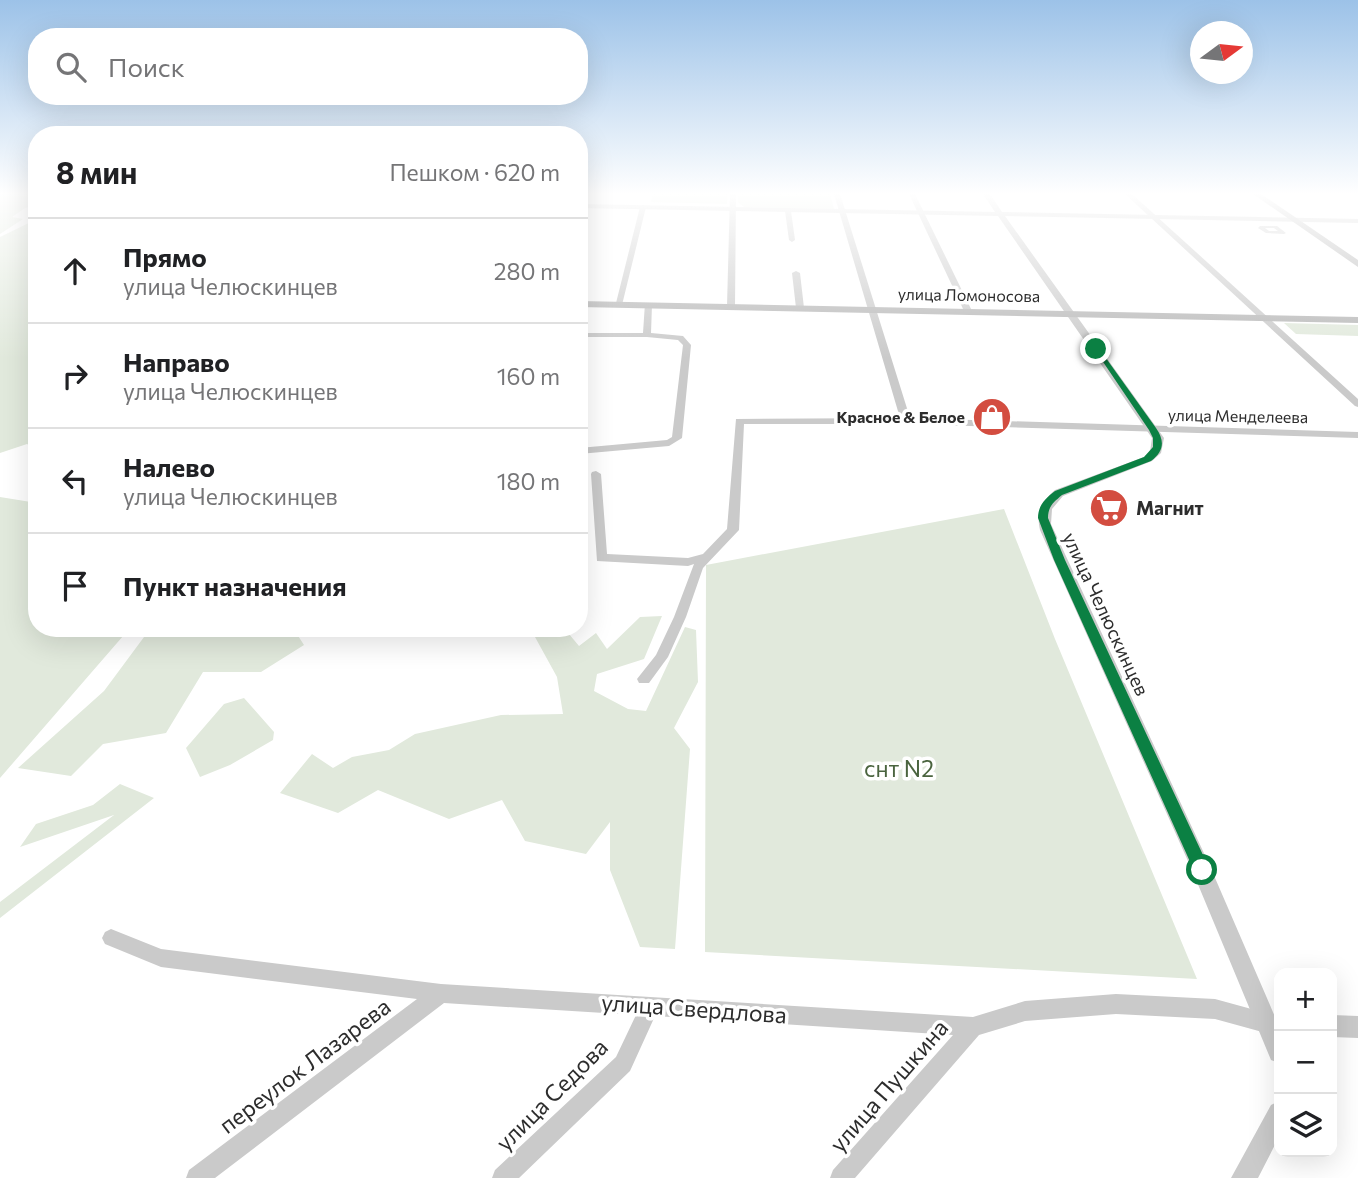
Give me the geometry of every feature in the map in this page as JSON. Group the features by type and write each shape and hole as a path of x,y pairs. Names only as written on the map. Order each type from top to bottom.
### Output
{"main road":[{"path":"1336,249 1358,264"},
{"name":"улица Ломоносова","path":"588,304 1358,320"}],"street":[{"path":"618,305 632,249"},
{"path":"731,306 732,249"},
{"path":"853,249 906,421"},
{"path":"938,249 968,311"},
{"path":"1024,249 1153,430"},
{"path":"1190,249 1358,404"},
{"path":"796,273 800,308"},
{"path":"647,335 648,305"},
{"path":"588,335 680,338 687,345 677,438 669,443 588,449"},
{"name":"улица Менделеева","path":"704,558 733,530 739,421 906,421 1358,435"},
{"name":"улица Челюскинцев","path":"1153,430 1158,438 1155,453 1148,459 1059,493 1049,500 1043,510 1043,518 1273,1023"},
{"path":"596,474 601,558 688,562 704,558"},
{"path":"643,678 661,657 704,558"},
{"name":"улица Свердлова","path":"111,938 161,958 442,993 974,1027 1025,1011 1116,1004 1215,1009 1273,1023"},
{"name":"переулок Лазарева","path":"197,1178 442,993"},
{"name":"улица Седова","path":"503,1178 623,1064 650,1006"},
{"path":"1337,1026 1358,1027"},
{"name":"улица Пушкина","path":"841,1178 974,1027"},
{"path":"1244,1178 1274,1123"}],"green space":[{"path":"0,249 28,249 28,445 0,453"},
{"path":"1284,323 1358,325 1358,336 1296,334"},
{"path":"0,497 28,502 28,637 122,637 0,778"},
{"name":"снт N2","path":"1004,509 1055,639 1197,979 705,952 706,565"},
{"path":"662,616 644,659 597,674 594,691 628,709 646,711 685,627 696,630 698,682 674,728 690,749 675,949 640,947 610,870 610,822 586,854 525,841 502,800 449,819 378,790 338,813 280,793 312,754 333,768 352,757 389,750 415,734 501,715 563,714 557,677 535,637 572,637 579,646 596,633 607,649 640,617"},
{"path":"144,637 299,637 304,645 261,672 203,672 166,733 103,744 71,776 18,768 104,691"},
{"path":"244,698 274,732 273,740 230,765 200,777 186,748 224,704"},
{"path":"120,784 154,798 0,918 0,902 114,815 20,847 36,824 93,805"}],"place":[{"name":"Красное & Белое","path":"992,417"},
{"name":"Магнит","path":"1109,508"}],"route":[{"path":"1096,349 1153,430 1158,438 1158,447 1148,459 1059,493 1049,500 1043,510 1043,518 1059,560 1202,870"}]}
